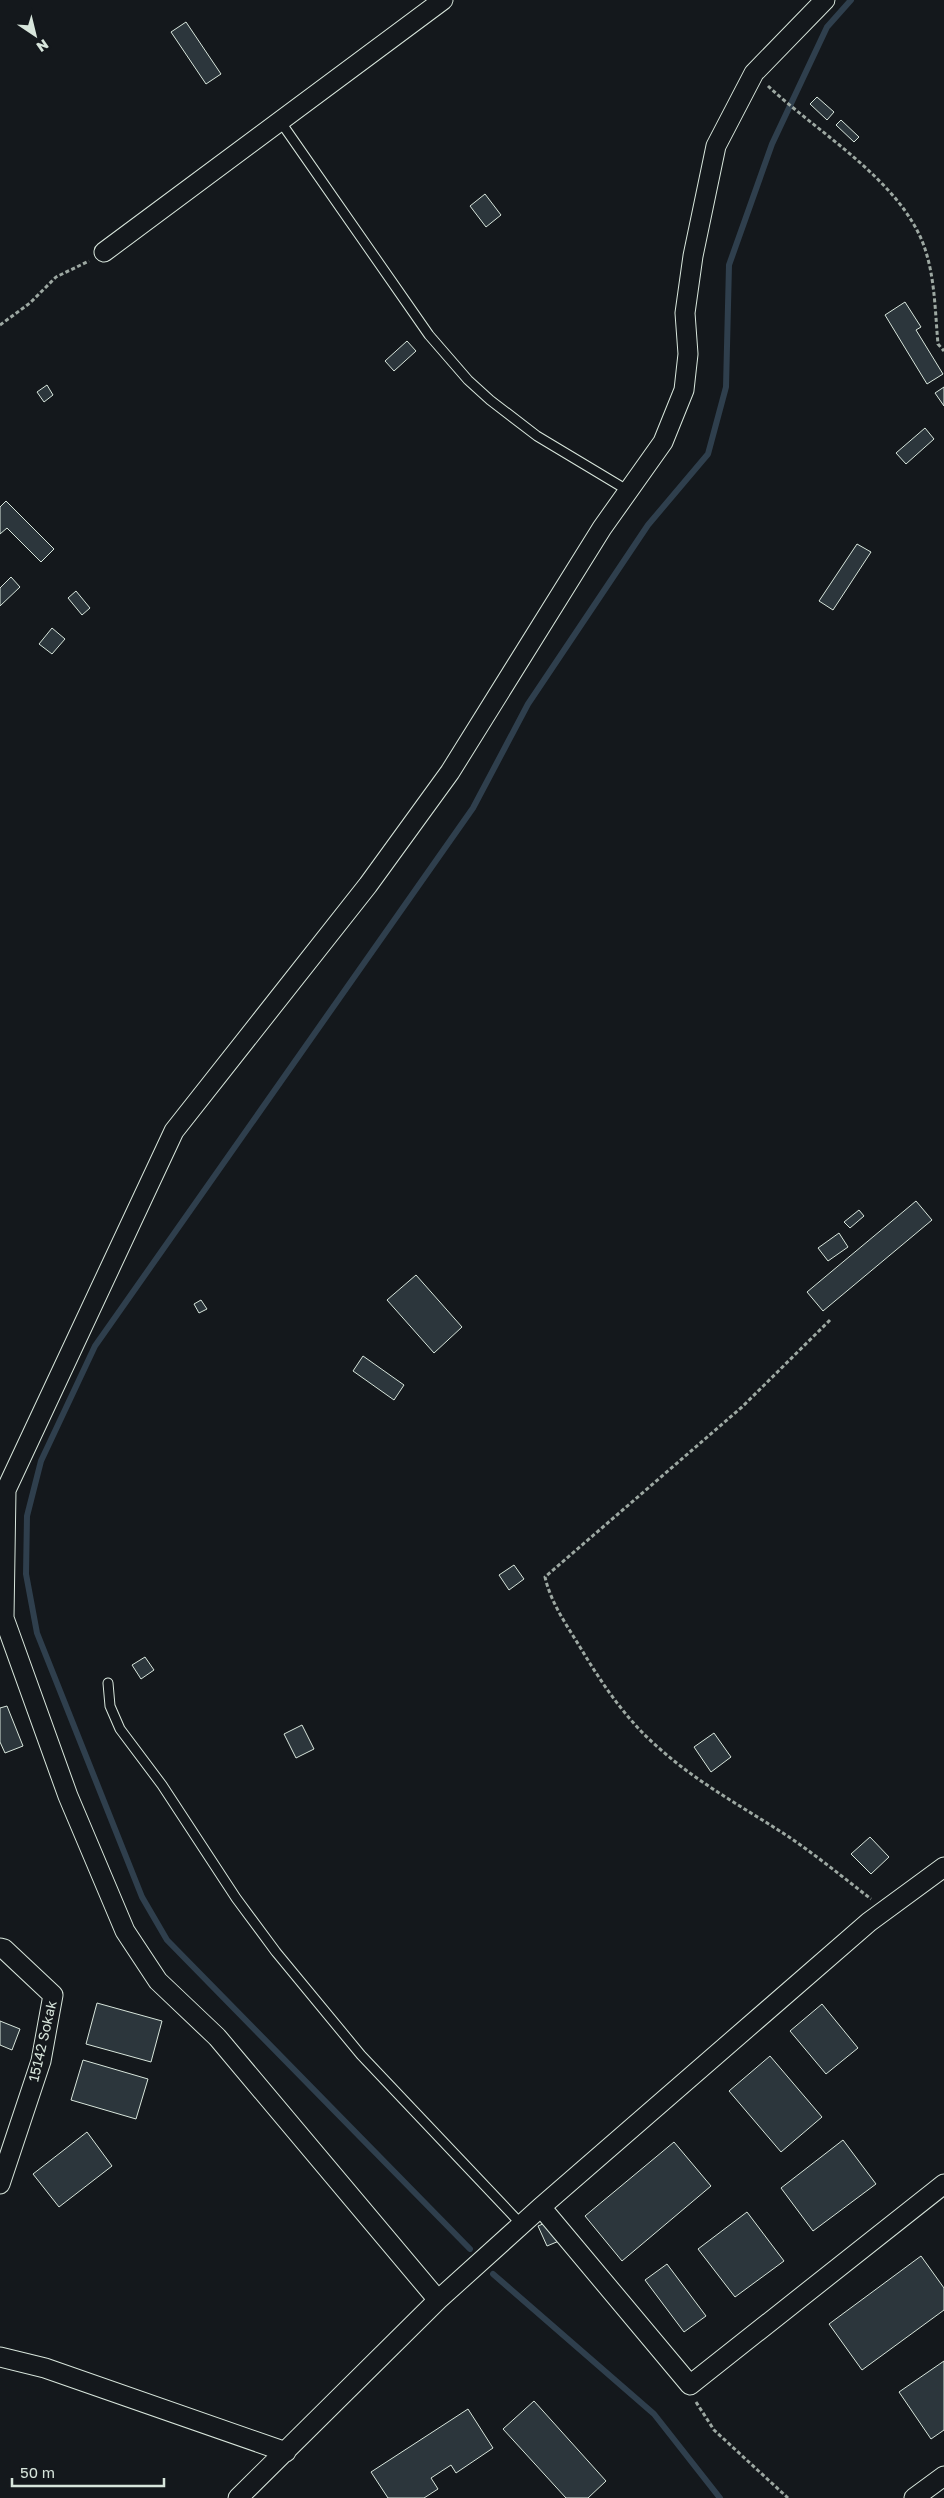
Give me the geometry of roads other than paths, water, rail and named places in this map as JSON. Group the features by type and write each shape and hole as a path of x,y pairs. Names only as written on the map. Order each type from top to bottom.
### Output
{"street":[{"path":"104,252 443,0"},
{"path":"0,1542 6,1490 174,1131 368,885 450,772 628,490 662,442 684,390 688,354 686,313 692,256 716,146 754,73 826,0"},
{"path":"3,1519 4,1618 68,1796 125,1931 158,1981 217,2037 438,2300"},
{"path":"238,2498 438,2300 541,2207 885,1910 944,1867"},
{"name":"15142 Sokak","path":"0,1948 4,1949 53,1994 41,2061 0,2184"},
{"path":"541,2207 690,2386 944,2184"},
{"path":"0,2358 45,2368 286,2452"},
{"path":"914,2498 944,2476"}],"lane":[{"path":"280,121 429,334 468,380 497,406 537,436 628,490"},
{"path":"108,1682 110,1706 120,1730 162,1785 236,1898 276,1952 361,2055 522,2225"}],"waterway":[{"path":"470,2249 167,1940 142,1897 37,1633 26,1574 27,1516 41,1461 95,1346 473,808 528,704 648,525 708,454 726,387 729,265 772,144 827,27 851,0"},
{"path":"493,2274 654,2414 720,2498"}]}
